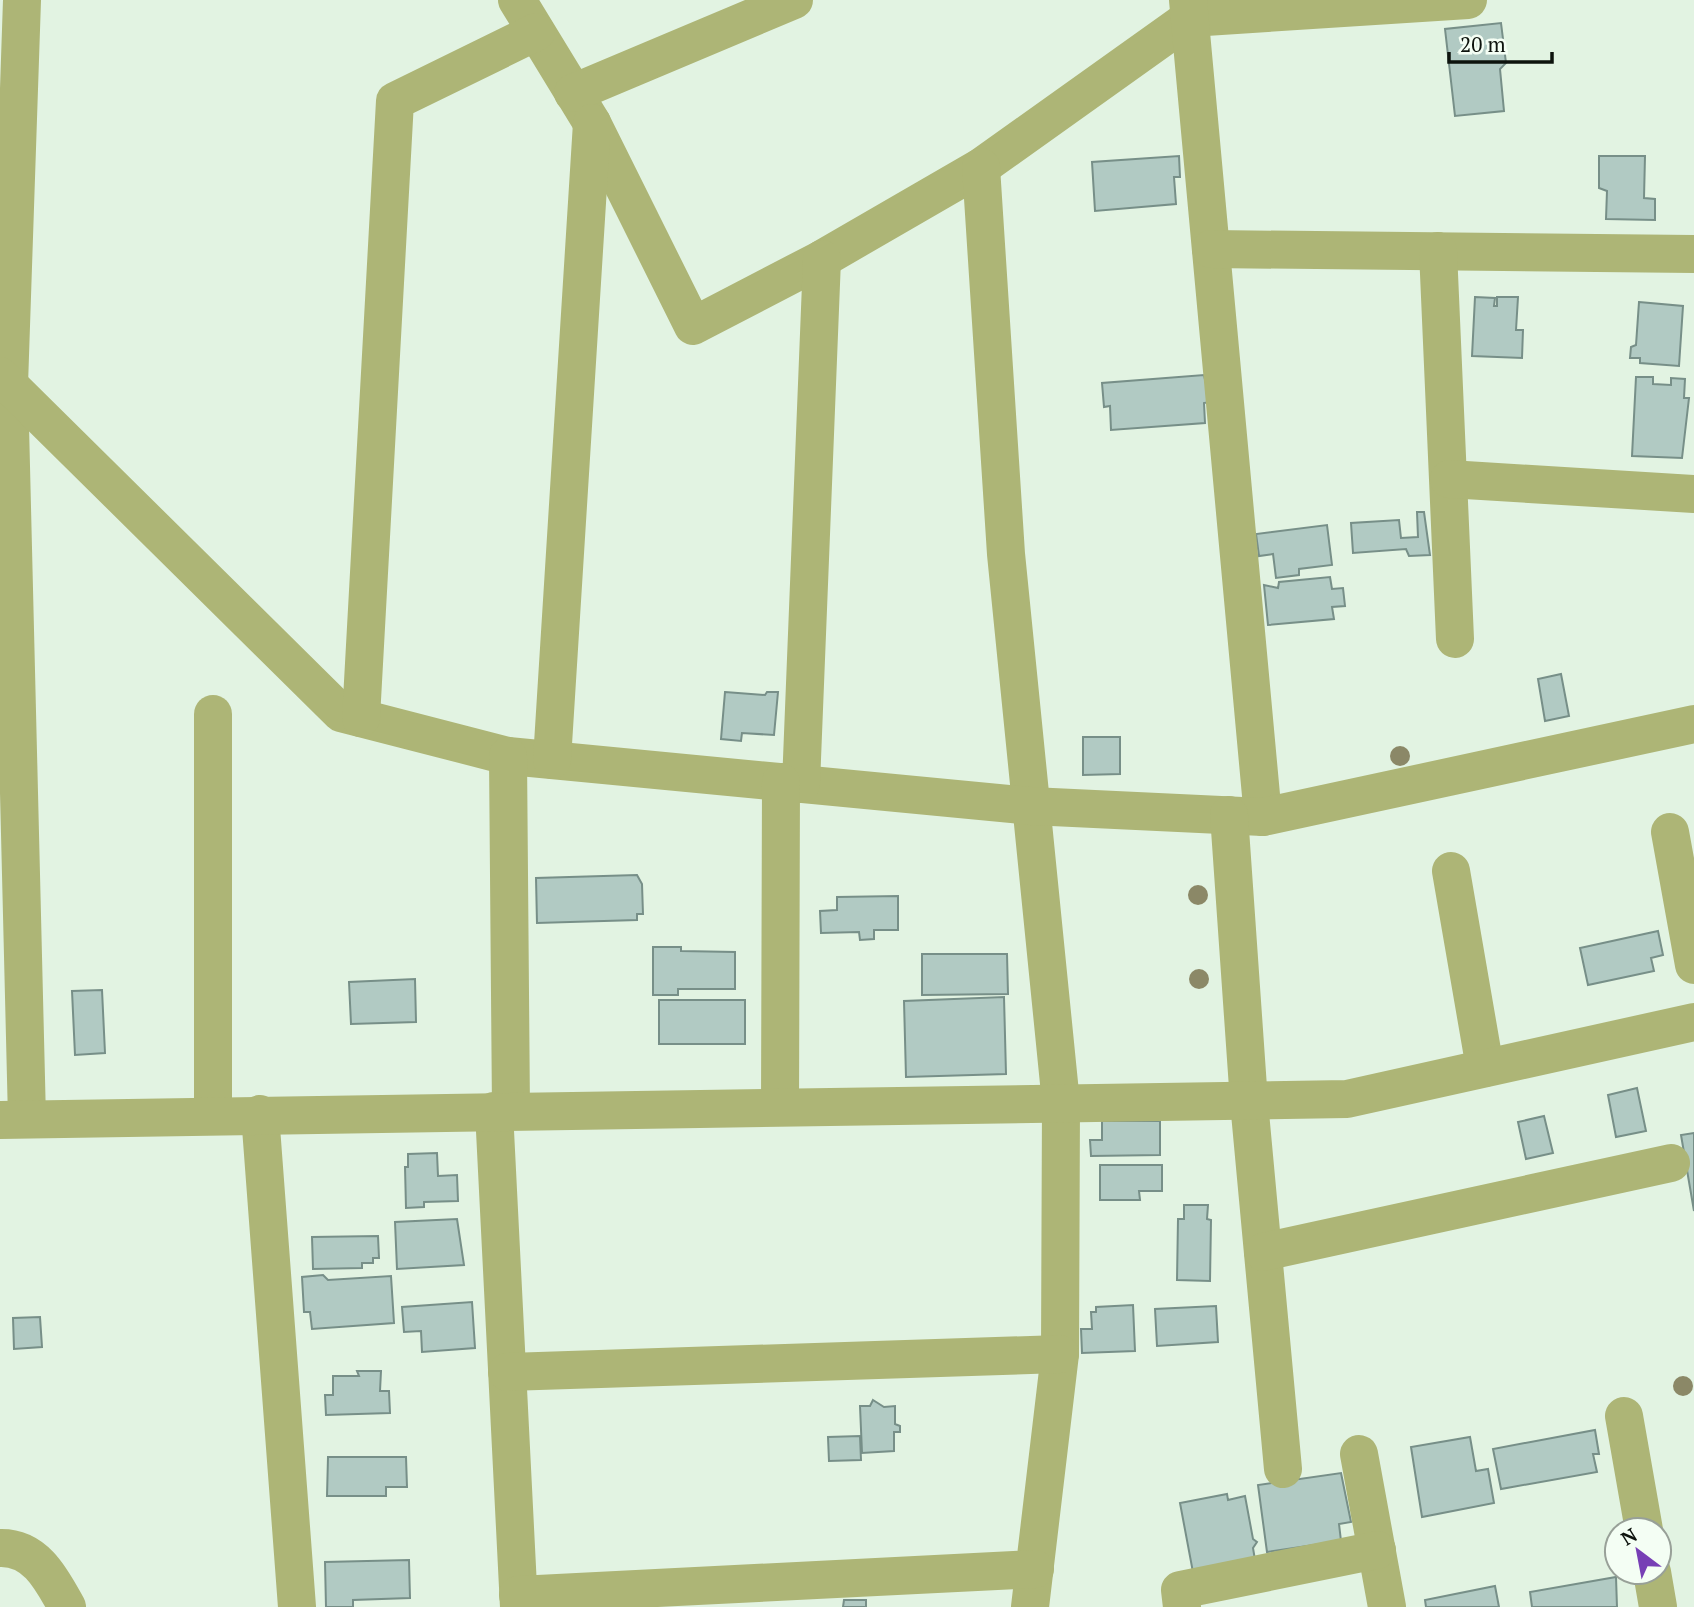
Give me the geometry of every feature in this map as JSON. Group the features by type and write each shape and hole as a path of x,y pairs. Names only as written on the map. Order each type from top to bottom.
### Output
{"street":[{"path":"22,0 5,380 14,1119 1249,1102 1347,1098 1694,1022"},
{"path":"583,108 794,0"},
{"path":"361,718 396,101 526,16 583,108 693,326 822,259 981,167 1189,9 1468,0"},
{"path":"1189,9 1211,249 1246,816 1249,1102 1283,1469"},
{"path":"552,760 583,108"},
{"path":"981,167 1006,554 1061,1103 1060,1354 1030,1607"},
{"path":"1211,249 1694,254"},
{"path":"1438,251 1455,639"},
{"path":"780,1107 791,783 822,259"},
{"path":"5,380 341,713 508,756 1031,806 1246,816 1694,724"},
{"path":"1448,479 1694,494"},
{"path":"213,714 213,1115"},
{"path":"508,756 502,1111 506,1372 518,1601 1035,1569"},
{"path":"1670,832 1694,965"},
{"path":"1451,871 1485,1068"},
{"path":"260,1114 297,1607"},
{"path":"1263,1252 1671,1163"},
{"path":"506,1372 1060,1354"},
{"path":"1624,1416 1642,1516"},
{"path":"1359,1454 1387,1607"},
{"path":"0,1548 9,1548 40,1562 67,1607"},
{"path":"1182,1607 1180,1590 1377,1550"},
{"path":"1654,1586 1658,1607"}],"building":[{"path":"1501,23 1506,63 1500,69 1504,111 1455,116 1445,29"},
{"path":"1179,156 1180,177 1174,177 1176,204 1095,211 1092,162"},
{"path":"1599,156 1645,156 1644,198 1655,199 1655,220 1606,219 1607,191 1599,188"},
{"path":"1475,297 1495,298 1494,306 1497,306 1497,297 1518,297 1516,330 1523,330 1522,358 1472,356"},
{"path":"1639,302 1683,306 1679,366 1640,363 1640,358 1630,358 1631,347 1636,345"},
{"path":"1204,375 1210,402 1204,403 1205,423 1111,430 1110,406 1104,407 1102,383"},
{"path":"1636,377 1653,377 1653,384 1671,385 1671,378 1685,379 1684,398 1689,398 1682,458 1632,456"},
{"path":"1417,512 1424,512 1430,555 1409,556 1406,549 1353,553 1351,523 1399,520 1401,538 1418,537"},
{"path":"1327,525 1332,565 1299,569 1299,575 1276,578 1273,554 1259,556 1256,534"},
{"path":"1330,577 1332,589 1343,588 1345,606 1332,607 1334,619 1268,625 1264,585 1278,588 1279,582"},
{"path":"1561,674 1569,716 1545,721 1538,679"},
{"path":"725,692 765,695 767,692 778,692 774,735 742,733 741,741 721,739"},
{"path":"1083,737 1120,737 1120,774 1083,775"},
{"path":"637,875 642,884 643,914 637,914 637,920 537,923 536,878"},
{"path":"898,896 898,930 874,930 874,939 860,940 859,932 821,933 820,911 837,910 837,897"},
{"path":"1658,931 1663,955 1651,958 1654,971 1588,985 1580,948"},
{"path":"653,947 681,947 681,951 735,952 735,989 678,989 678,995 653,995"},
{"path":"922,954 1007,954 1008,994 922,995"},
{"path":"415,979 416,1022 351,1024 349,982"},
{"path":"102,990 105,1053 75,1055 72,991"},
{"path":"1004,997 1006,1074 906,1077 904,1001"},
{"path":"659,1000 745,1000 745,1044 659,1044"},
{"path":"1637,1088 1646,1131 1616,1137 1608,1095"},
{"path":"1544,1116 1553,1153 1526,1159 1518,1122"},
{"path":"1102,1121 1160,1121 1160,1155 1091,1156 1090,1140 1102,1140"},
{"path":"1694,1133 1694,1211 1681,1135"},
{"path":"437,1153 438,1176 457,1175 458,1201 424,1202 424,1207 406,1208 405,1167 408,1167 408,1154"},
{"path":"1100,1165 1162,1165 1162,1191 1139,1191 1140,1200 1100,1200"},
{"path":"1184,1205 1208,1205 1207,1219 1211,1220 1210,1281 1177,1280 1178,1219 1184,1219"},
{"path":"457,1219 464,1265 397,1269 395,1222"},
{"path":"378,1236 379,1258 373,1258 373,1263 362,1263 362,1268 313,1269 312,1237"},
{"path":"323,1275 328,1280 391,1276 394,1323 312,1329 310,1312 304,1312 302,1277"},
{"path":"472,1302 475,1348 422,1352 421,1331 404,1332 402,1307"},
{"path":"1133,1305 1135,1351 1082,1353 1081,1329 1092,1329 1091,1312 1096,1312 1096,1307"},
{"path":"1216,1306 1218,1342 1157,1346 1155,1309"},
{"path":"40,1317 42,1347 14,1349 13,1318"},
{"path":"357,1371 381,1371 380,1391 389,1391 390,1413 326,1415 325,1395 333,1395 333,1376 359,1376"},
{"path":"873,1400 884,1407 895,1406 895,1424 900,1426 900,1432 894,1432 894,1451 862,1453 860,1406 870,1406"},
{"path":"1595,1430 1599,1454 1593,1454 1597,1472 1501,1489 1493,1449"},
{"path":"860,1436 861,1460 829,1461 828,1437"},
{"path":"1470,1437 1476,1471 1488,1469 1494,1503 1422,1517 1411,1447"},
{"path":"328,1457 406,1457 407,1487 386,1487 386,1496 327,1496"},
{"path":"1341,1473 1351,1522 1339,1524 1341,1541 1267,1552 1258,1485"},
{"path":"1227,1494 1228,1500 1245,1496 1253,1539 1257,1542 1253,1548 1256,1566 1195,1583 1180,1503"},
{"path":"409,1560 410,1598 353,1600 353,1607 326,1607 325,1562"},
{"path":"1603,1579 1603,1586 1616,1586 1617,1607 1532,1607 1530,1592"},
{"path":"1495,1586 1499,1607 1426,1607 1425,1600"},
{"path":"844,1600 866,1600 866,1607 843,1607"}]}
